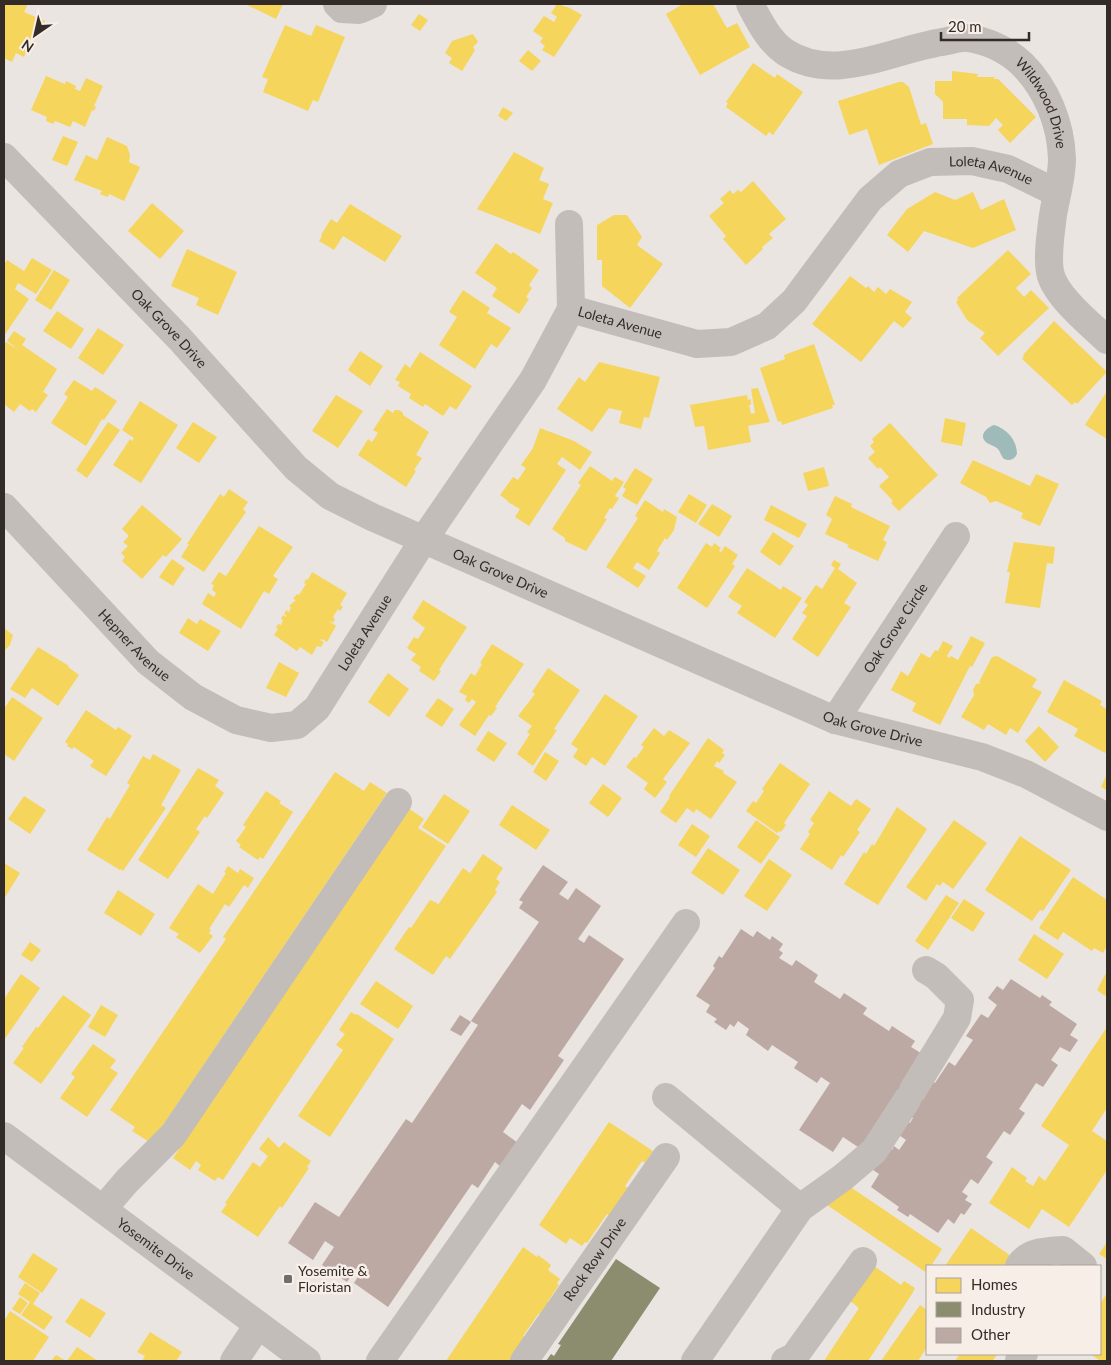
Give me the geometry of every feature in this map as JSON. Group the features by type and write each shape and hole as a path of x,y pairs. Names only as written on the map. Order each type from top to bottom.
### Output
{"street":[{"path":"338,4 342,9 359,10 373,4"},
{"name":"Wildwood Drive","path":"750,4 764,29 784,52 808,64 839,67 873,60 929,44 967,38 996,45 1021,63 1041,87 1056,118 1062,160 1050,236 1050,272 1061,295 1107,340"},
{"name":"Oak Grove Drive","path":"4,158 179,338 296,468 330,496 353,508 835,720 982,757 1026,774 1107,817"},
{"name":"Loleta Avenue","path":"297,725 317,708 424,539 532,380 571,309 697,344 731,342 768,326 794,301 870,199 899,174 930,162 972,161 1008,169 1057,193"},
{"path":"569,224 571,309"},
{"name":"Hepner Avenue","path":"4,507 148,662 193,697 236,720 271,728 297,725"},
{"name":"Oak Grove Circle","path":"835,720 956,536"},
{"path":"103,1209 127,1181 173,1135 398,802"},
{"path":"380,1361 686,923"},
{"path":"695,1361 800,1208 842,1178 874,1151 910,1095 959,1012 960,1000 936,976 926,970"},
{"path":"666,1097 800,1208"},
{"name":"Yosemite Drive","path":"4,1136 307,1361"},
{"name":"Rock Row Drive","path":"524,1361 666,1157"},
{"path":"1020,1265 1024,1259 1040,1252 1063,1250 1082,1265"},
{"path":"785,1361 794,1356 863,1261"},
{"path":"234,1361 258,1326"}],"water":[{"path":"994,425 1007,432 1013,440 1017,454 1013,459 1004,459 998,449 984,440 984,432"}],"building: Homes":[{"path":"4,4 28,4 24,12 45,21 39,35 35,33 24,57 16,53 12,62 4,58"},
{"path":"245,4 283,4 276,19"},
{"path":"557,4 570,8 582,15 554,57 542,50 545,46 540,42 543,38 533,31 544,16 554,22 557,17 551,13"},
{"path":"683,4 713,4 727,28 737,23 750,47 700,75 666,14"},
{"path":"419,14 428,20 420,31 411,25"},
{"path":"285,25 311,36 316,25 345,37 318,102 313,100 308,111 263,92 268,79 262,77"},
{"path":"473,34 478,42 473,47 475,50 462,71 449,63 452,58 445,53 452,41"},
{"path":"528,50 541,61 532,71 519,61"},
{"path":"753,63 775,78 777,74 803,92 773,135 769,132 766,136 726,107 728,103 726,102"},
{"path":"952,71 978,74 977,77 995,77 994,79 998,79 1036,117 1010,143 998,130 1003,125 996,118 989,126 967,125 967,119 943,119 943,102 935,94 935,81 952,81"},
{"path":"46,76 65,84 66,81 76,86 75,89 80,91 86,78 103,86 94,106 96,107 94,111 92,110 85,127 73,121 70,127 55,121 53,124 46,121 47,117 31,110"},
{"path":"903,82 909,87 921,125 926,123 933,144 879,165 867,129 849,135 838,101"},
{"path":"503,107 513,113 506,121 498,116"},
{"path":"63,136 78,142 67,166 52,160"},
{"path":"107,137 127,146 130,155 129,162 140,167 124,201 109,194 108,197 100,194 102,191 74,180 86,155 97,160"},
{"path":"514,152 544,168 539,180 549,184 543,199 553,203 540,234 477,209"},
{"path":"753,181 786,219 769,234 773,238 746,265 723,239 726,236 709,216 724,203 720,199 730,190 733,194 738,190 741,192"},
{"path":"935,192 955,200 973,192 981,210 1004,199 1016,230 973,248 924,231 908,252 887,235 907,209"},
{"path":"152,203 184,231 160,259 128,231"},
{"path":"350,204 402,236 385,262 343,236 334,250 319,241 331,219 337,223"},
{"path":"614,215 627,215 642,237 637,245 663,264 630,308 602,286 602,260 597,260 597,225"},
{"path":"496,243 539,270 529,285 532,288 526,297 529,299 519,314 492,296 497,288 475,273"},
{"path":"187,249 237,272 218,315 196,305 199,298 171,286"},
{"path":"1008,250 1031,274 1016,288 1024,297 1031,290 1049,308 998,356 980,338 985,333 967,320 956,302 957,298"},
{"path":"32,258 52,270 36,294 18,283 15,289 29,299 4,336 4,265 7,260 24,271"},
{"path":"54,270 70,280 51,310 35,300"},
{"path":"850,276 866,288 868,286 874,292 878,287 886,294 890,289 912,302 905,312 912,318 903,328 894,321 861,362 812,324"},
{"path":"463,290 490,308 487,313 511,328 497,348 491,344 475,369 439,345 457,317 449,312"},
{"path":"57,311 84,329 71,349 43,331"},
{"path":"1054,321 1107,372 1077,404 1075,402 1072,405 1022,359 1023,355"},
{"path":"98,328 124,345 103,375 78,358"},
{"path":"14,331 26,339 22,345 57,369 43,392 48,395 36,412 32,409 30,411 20,404 14,412 4,404 4,345 6,342 19,350 7,341"},
{"path":"814,344 835,405 832,405 833,408 782,425 781,421 778,422 760,368 785,359 784,355"},
{"path":"360,351 383,366 370,386 348,370"},
{"path":"420,352 472,386 456,410 450,406 443,416 425,404 423,407 409,398 411,394 398,386 400,382 395,380 405,364 410,368"},
{"path":"599,362 660,377 649,418 644,417 641,429 619,423 622,411 609,408 592,432 557,409 579,377 585,382"},
{"path":"74,380 92,391 95,387 117,401 104,420 102,419 86,446 51,423 68,397 64,394"},
{"path":"758,388 770,422 748,426 751,442 708,450 704,426 695,427 690,405 747,395 748,400 751,399 751,405 749,405 751,414 755,413 751,389"},
{"path":"1107,391 1107,439 1085,425"},
{"path":"336,395 363,411 338,448 312,431"},
{"path":"140,401 178,425 141,483 113,465 130,439 132,441 134,438 122,430"},
{"path":"387,409 393,413 395,410 399,410 403,415 429,432 416,455 422,458 406,487 358,455 368,439 372,442 378,433 373,430"},
{"path":"945,418 966,423 962,446 941,442"},
{"path":"108,422 120,430 87,478 76,470"},
{"path":"193,422 217,437 199,463 176,448"},
{"path":"890,423 938,475 899,511 891,503 893,501 879,486 889,477 868,458 875,452 870,446 874,442 872,439"},
{"path":"540,428 574,441 592,452 580,470 562,457 557,464 566,470 529,526 515,517 520,509 500,495 513,477 518,480 526,468 521,465 533,448"},
{"path":"973,460 1030,486 1036,474 1059,484 1040,526 1021,518 1023,513 996,501 990,503 986,497 960,483"},
{"path":"590,466 612,481 615,477 624,482 615,496 619,498 612,509 610,508 604,518 607,519 586,551 565,541 565,538 552,529 581,485 578,483"},
{"path":"824,467 829,486 808,491 803,473"},
{"path":"635,468 653,479 637,505 622,496 626,489 623,487"},
{"path":"229,489 248,502 243,509 246,512 204,572 181,557 189,544 187,544 220,494 224,497"},
{"path":"689,494 707,505 696,523 678,512"},
{"path":"835,496 852,504 851,507 890,526 883,540 887,542 878,561 847,547 849,545 825,534 832,519 826,515"},
{"path":"645,500 663,512 664,509 677,517 674,530 667,540 665,538 657,551 660,553 649,570 637,562 633,568 646,576 638,588 606,567 638,518 635,516"},
{"path":"712,504 732,516 719,537 698,524"},
{"path":"142,505 182,539 166,557 163,555 142,579 122,561 125,557 121,553 128,546 123,542 129,536 122,529"},
{"path":"771,505 807,524 799,538 764,520"},
{"path":"259,526 293,547 273,576 278,579 269,594 264,591 241,629 202,604 208,593 214,597 216,593 212,590 214,585 211,584 219,572 226,576"},
{"path":"773,532 794,546 780,566 760,552"},
{"path":"1014,542 1055,547 1053,564 1047,563 1040,608 1005,603 1010,572 1007,572"},
{"path":"706,543 712,547 714,543 721,548 719,551 721,552 725,546 738,555 732,564 735,566 707,608 677,588"},
{"path":"172,559 185,568 173,586 159,577"},
{"path":"834,560 841,564 838,569 857,583 844,603 851,607 818,657 792,639 807,616 802,613 808,605 804,602 816,585 822,589 835,568 831,565"},
{"path":"747,568 781,590 783,586 802,598 775,638 737,613 742,606 728,597"},
{"path":"312,572 347,593 340,605 343,607 340,611 338,609 333,617 335,619 333,623 330,621 336,626 327,642 322,639 320,640 324,642 321,647 317,646 312,655 300,647 297,651 274,635 278,629 276,628 278,624 281,625 283,615 286,617 284,614 286,610 289,612 291,607 289,606 296,600 293,599 297,594 299,595 306,584 304,583 306,579 308,580"},
{"path":"423,600 467,627 434,681 419,671 421,667 411,660 416,654 407,648 414,637 418,639 425,628 412,618"},
{"path":"188,618 197,624 200,619 221,631 208,651 179,633"},
{"path":"4,628 13,635 10,645 4,651"},
{"path":"971,636 985,643 972,667 970,666 940,725 912,711 916,703 891,690 901,671 908,676 921,653 930,658 935,650 938,651 943,641 953,646 947,656 958,660"},
{"path":"492,644 524,664 495,707 497,708 491,716 489,715 475,736 459,725 476,702 472,699 469,703 465,700 467,696 459,692 471,673 475,676 482,664 480,663"},
{"path":"38,647 69,666 79,675 58,706 32,688 25,698 10,689"},
{"path":"997,656 1037,679 1032,687 1042,692 1018,733 1010,728 1006,735 988,724 984,730 961,717 974,695 973,690 976,684 981,683 979,682 992,657"},
{"path":"279,662 299,673 286,697 266,688"},
{"path":"548,668 580,690 554,729 557,730 533,766 517,754 530,734 527,732 532,726 518,716 535,694 532,692"},
{"path":"388,673 409,689 389,717 368,702"},
{"path":"1064,680 1102,701 1100,705 1107,709 1107,748 1105,753 1074,736 1078,729 1047,712"},
{"path":"605,694 638,716 605,766 592,757 586,766 573,757 578,749 571,744"},
{"path":"12,697 43,718 14,761 4,754 4,709"},
{"path":"438,698 454,709 442,727 425,716"},
{"path":"86,710 116,730 118,727 132,736 106,776 90,766 94,761 74,747 72,749 67,746 68,744 65,742"},
{"path":"1039,726 1059,747 1045,762 1025,741"},
{"path":"654,728 664,736 669,730 690,743 663,779 667,782 655,798 644,789 648,783 626,767 644,747 641,745"},
{"path":"488,731 507,743 494,762 476,750"},
{"path":"708,738 724,750 722,753 725,755 714,766 724,771 723,773 737,782 711,819 696,809 694,813 687,808 676,823 660,812"},
{"path":"545,752 559,761 546,781 533,772"},
{"path":"153,754 181,770 161,805 166,808 123,871 87,850 107,817 110,819 130,785 127,783 143,756 150,760"},
{"path":"780,763 810,784 784,823 786,825 781,832 777,833 746,811 753,801 756,803 764,791 762,789"},
{"path":"198,768 219,780 215,786 224,793 207,818 205,816 196,829 200,832 168,879 138,860"},
{"path":"335,772 364,791 370,782 387,793 151,1143 132,1131 135,1127 110,1110 226,939 223,937"},
{"path":"1107,774 1107,790 1101,787"},
{"path":"603,784 622,798 608,817 589,803"},
{"path":"266,791 293,812 263,859 260,857 258,860 239,847 241,845 236,841 246,827 243,825"},
{"path":"829,791 851,806 856,799 871,809 857,830 860,832 843,857 841,855 832,870 800,849 810,834 808,832 814,823 810,820"},
{"path":"444,794 470,811 448,844 422,827"},
{"path":"24,796 46,810 30,834 8,819"},
{"path":"512,805 550,830 536,850 499,825"},
{"path":"897,807 927,829 878,905 844,884 864,852 866,854 872,844 874,846"},
{"path":"408,808 424,819 418,828 446,846 223,1180 218,1177 215,1181 198,1170 201,1165 196,1161 190,1170 173,1158"},
{"path":"756,820 780,837 761,864 737,847"},
{"path":"954,820 987,843 953,889 943,882 940,886 937,884 926,901 906,887"},
{"path":"692,824 710,836 696,857 678,845"},
{"path":"1020,836 1071,870 1043,911 1040,910 1032,921 985,890"},
{"path":"708,848 740,870 723,895 691,873"},
{"path":"483,854 503,868 496,879 500,882 495,890 497,892 450,959 446,956 433,975 394,949 430,900 438,905 463,868 470,873"},
{"path":"769,859 792,875 767,911 744,896"},
{"path":"4,863 20,873 4,899"},
{"path":"228,866 238,873 240,869 254,878 248,888 244,885 229,907 225,904 209,929 211,930 209,933 213,936 200,953 176,937 179,934 169,928 198,884 213,894 226,873 224,872"},
{"path":"1073,877 1107,900 1107,946 1103,953 1094,948 1092,951 1063,932 1058,940 1039,928"},
{"path":"118,890 155,914 141,936 104,913"},
{"path":"946,895 959,903 928,950 915,941"},
{"path":"964,899 985,913 973,932 951,918"},
{"path":"1034,934 1064,954 1047,979 1018,960"},
{"path":"30,942 41,950 32,962 21,955"},
{"path":"1107,971 1107,992 1105,996 1097,990"},
{"path":"21,974 40,988 4,1040 4,999"},
{"path":"376,981 413,1006 398,1029 360,1004"},
{"path":"63,995 91,1015 41,1084 13,1063 36,1027 38,1028"},
{"path":"101,1005 118,1015 105,1037 88,1027"},
{"path":"351,1012 394,1039 330,1137 298,1116 343,1050 336,1045 345,1034 339,1030"},
{"path":"1107,1027 1107,1108 1092,1131 1107,1141 1107,1170 1069,1227 1042,1209 1029,1229 989,1203 1012,1167 1027,1178 1025,1181 1033,1186 1039,1176 1045,1181 1069,1145 1041,1126"},
{"path":"93,1044 116,1060 110,1068 118,1073 87,1117 60,1098 75,1077 71,1074"},
{"path":"609,1122 653,1151 645,1163 642,1161 625,1186 628,1188 609,1216 607,1214 587,1243 585,1242 582,1246 570,1238 566,1244 539,1225"},
{"path":"268,1137 279,1148 284,1142 311,1161 307,1167 309,1168 282,1208 280,1206 258,1237 221,1212 253,1162 260,1167 268,1156 259,1149"},
{"path":"843,1182 942,1249 932,1265 926,1265 926,1272 827,1205"},
{"path":"971,1228 1011,1256 1005,1265 946,1265"},
{"path":"1107,1242 1107,1259 1099,1254"},
{"path":"523,1247 551,1265 548,1270 560,1279 557,1283 559,1285 548,1301 550,1303 542,1315 539,1313 523,1336 527,1338 511,1361 446,1361"},
{"path":"33,1253 58,1269 42,1293 18,1277"},
{"path":"874,1266 901,1285 904,1281 915,1288 912,1294 868,1361 824,1361 859,1308 850,1301"},
{"path":"25,1283 40,1293 33,1304 53,1317 44,1330 21,1315 30,1302 18,1294"},
{"path":"1107,1293 1107,1361 1101,1361 1092,1355 1101,1355 1101,1302"},
{"path":"20,1297 28,1303 20,1314 12,1309"},
{"path":"81,1298 106,1313 90,1338 65,1322"},
{"path":"920,1305 926,1309 926,1349 918,1361 881,1361"},
{"path":"10,1311 49,1337 33,1361 4,1361 4,1321"},
{"path":"150,1332 182,1352 176,1361 142,1361 145,1356 137,1352"},
{"path":"77,1347 98,1361 67,1361"},
{"path":"56,1355 66,1361 51,1361"},
{"path":"959,1355 997,1355 992,1361 955,1361"}],"building: Industry":[{"path":"616,1259 660,1288 611,1361 546,1361 551,1354 554,1356 561,1345 558,1344"}],"building: Other":[{"path":"543,865 568,882 559,894 568,900 576,888 601,906 578,939 584,943 589,935 624,959 558,1056 564,1060 530,1110 522,1104 503,1132 518,1143 501,1167 495,1162 478,1188 472,1184 388,1307 354,1283 361,1272 356,1268 347,1282 322,1265 334,1247 325,1241 313,1260 288,1243 315,1202 339,1217 406,1119 412,1123 478,1025 471,1021 539,922 519,908 523,902 519,900"},
{"path":"741,929 753,937 757,931 770,940 772,936 783,944 779,950 783,953 779,958 792,966 796,960 818,975 814,982 840,999 844,993 867,1008 863,1014 889,1031 892,1026 915,1041 911,1047 924,1055 928,1078 935,1083 949,1062 955,1066 973,1040 966,1036 981,1014 988,1018 997,1005 988,998 997,986 1003,990 1011,979 1040,998 1042,995 1052,1002 1049,1005 1077,1024 1070,1035 1078,1040 1070,1052 1060,1047 1051,1060 1058,1065 1043,1087 1036,1083 1019,1109 1025,1113 1010,1135 1004,1131 986,1157 993,1162 978,1184 971,1179 962,1192 968,1196 965,1200 972,1204 964,1215 961,1213 954,1224 948,1219 938,1233 910,1214 908,1217 897,1210 899,1207 871,1187 879,1174 873,1170 881,1159 885,1145 892,1150 894,1146 899,1150 906,1140 899,1135 913,1118 905,1112 861,1149 843,1137 833,1152 799,1130 830,1083 821,1077 817,1083 794,1068 798,1062 772,1045 768,1051 746,1035 749,1029 738,1021 734,1027 730,1024 726,1030 714,1022 717,1019 706,1012 710,1005 696,996 715,968 713,966 719,956 722,958"},
{"path":"460,1015 471,1022 461,1036 450,1030"}],"place":[{"name":"Yosemite & Floristan","path":"288,1279"}]}
